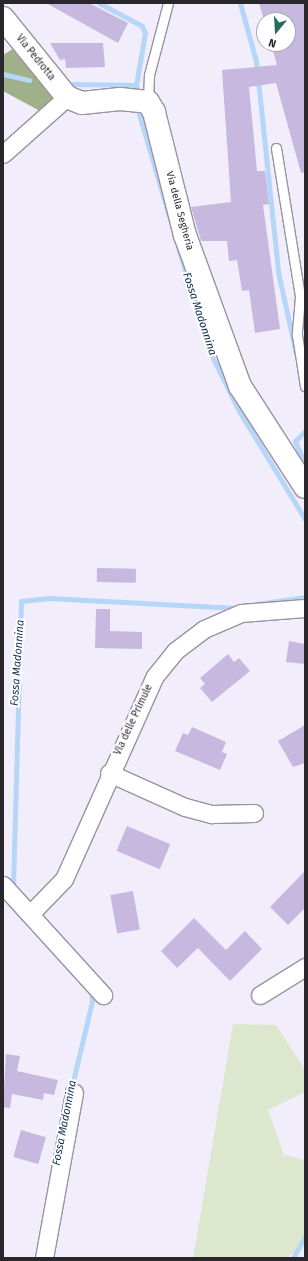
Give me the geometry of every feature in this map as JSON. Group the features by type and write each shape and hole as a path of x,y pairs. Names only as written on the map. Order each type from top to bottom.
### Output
{"street":[{"name":"Via Pedrotta","path":"3,18 68,97"},
{"path":"3,154 68,97 82,103 120,99 148,102"},
{"name":"Via della Segheria","path":"148,102 154,112 185,235 240,386 305,487"},
{"name":"Via delle Primule","path":"31,913 64,879 109,772 154,676 175,652 204,629 241,613 305,608"},
{"path":"109,772 185,807 212,814 254,814"},
{"path":"3,885 31,913 103,995"},
{"path":"260,995 305,967"},
{"path":"44,1258 74,1093"}],"lane":[{"path":"148,102 149,75 168,3"},
{"path":"276,148 300,297 297,335 305,386"}],"green space":[{"path":"24,42 66,93 40,111 3,91 3,55"},
{"path":"233,1024 276,1025 305,1070 305,1092 268,1110 284,1155 305,1160 305,1243 287,1258 193,1258"}],"building":[{"path":"46,3 89,3 128,23 118,43"},
{"path":"259,3 305,3 305,172 301,173 276,83 249,87 257,171 265,171 269,204 263,205 280,329 255,333 249,290 242,291 237,260 229,261 227,241 201,241 191,207 231,202 222,70 277,65 273,52 296,52 296,12 262,12"},
{"path":"50,43 103,43 105,67 66,68 65,59 60,60"},
{"path":"97,568 136,569 136,583 97,582"},
{"path":"96,609 110,609 110,631 142,632 142,649 95,648"},
{"path":"289,641 305,644 305,664 286,662"},
{"path":"228,654 234,662 239,658 250,671 212,702 200,688 205,684 200,678"},
{"path":"305,725 305,763 293,767 278,741"},
{"path":"192,727 226,742 222,752 227,754 220,770 175,751 183,733 188,735"},
{"path":"127,826 170,844 160,869 116,851"},
{"path":"305,871 305,908 288,925 270,907"},
{"path":"133,891 140,929 117,933 110,895"},
{"path":"194,918 226,950 245,931 262,949 230,981 198,948 177,968 161,951"},
{"path":"6,1054 20,1056 17,1071 58,1080 54,1095 44,1093 43,1100 12,1094 10,1108 3,1107"},
{"path":"21,1130 46,1137 38,1164 13,1157"}],"waterway":[{"name":"Fossa Madonnina","path":"99,3 142,26 145,33 136,85 138,92"},
{"path":"240,3 256,61 278,272 296,354"},
{"path":"3,74 29,80"},
{"path":"73,84 136,85"},
{"name":"Fossa Madonnina","path":"139,114 208,348 239,411 305,519"},
{"path":"305,431 295,441 305,464"},
{"name":"Fossa Madonnina","path":"251,605 305,597"},
{"name":"Fossa Madonnina","path":"13,887 21,601 48,598 237,608"},
{"name":"Fossa Madonnina","path":"71,1090 92,1001 91,989"},
{"path":"293,1258 305,1236"}]}
